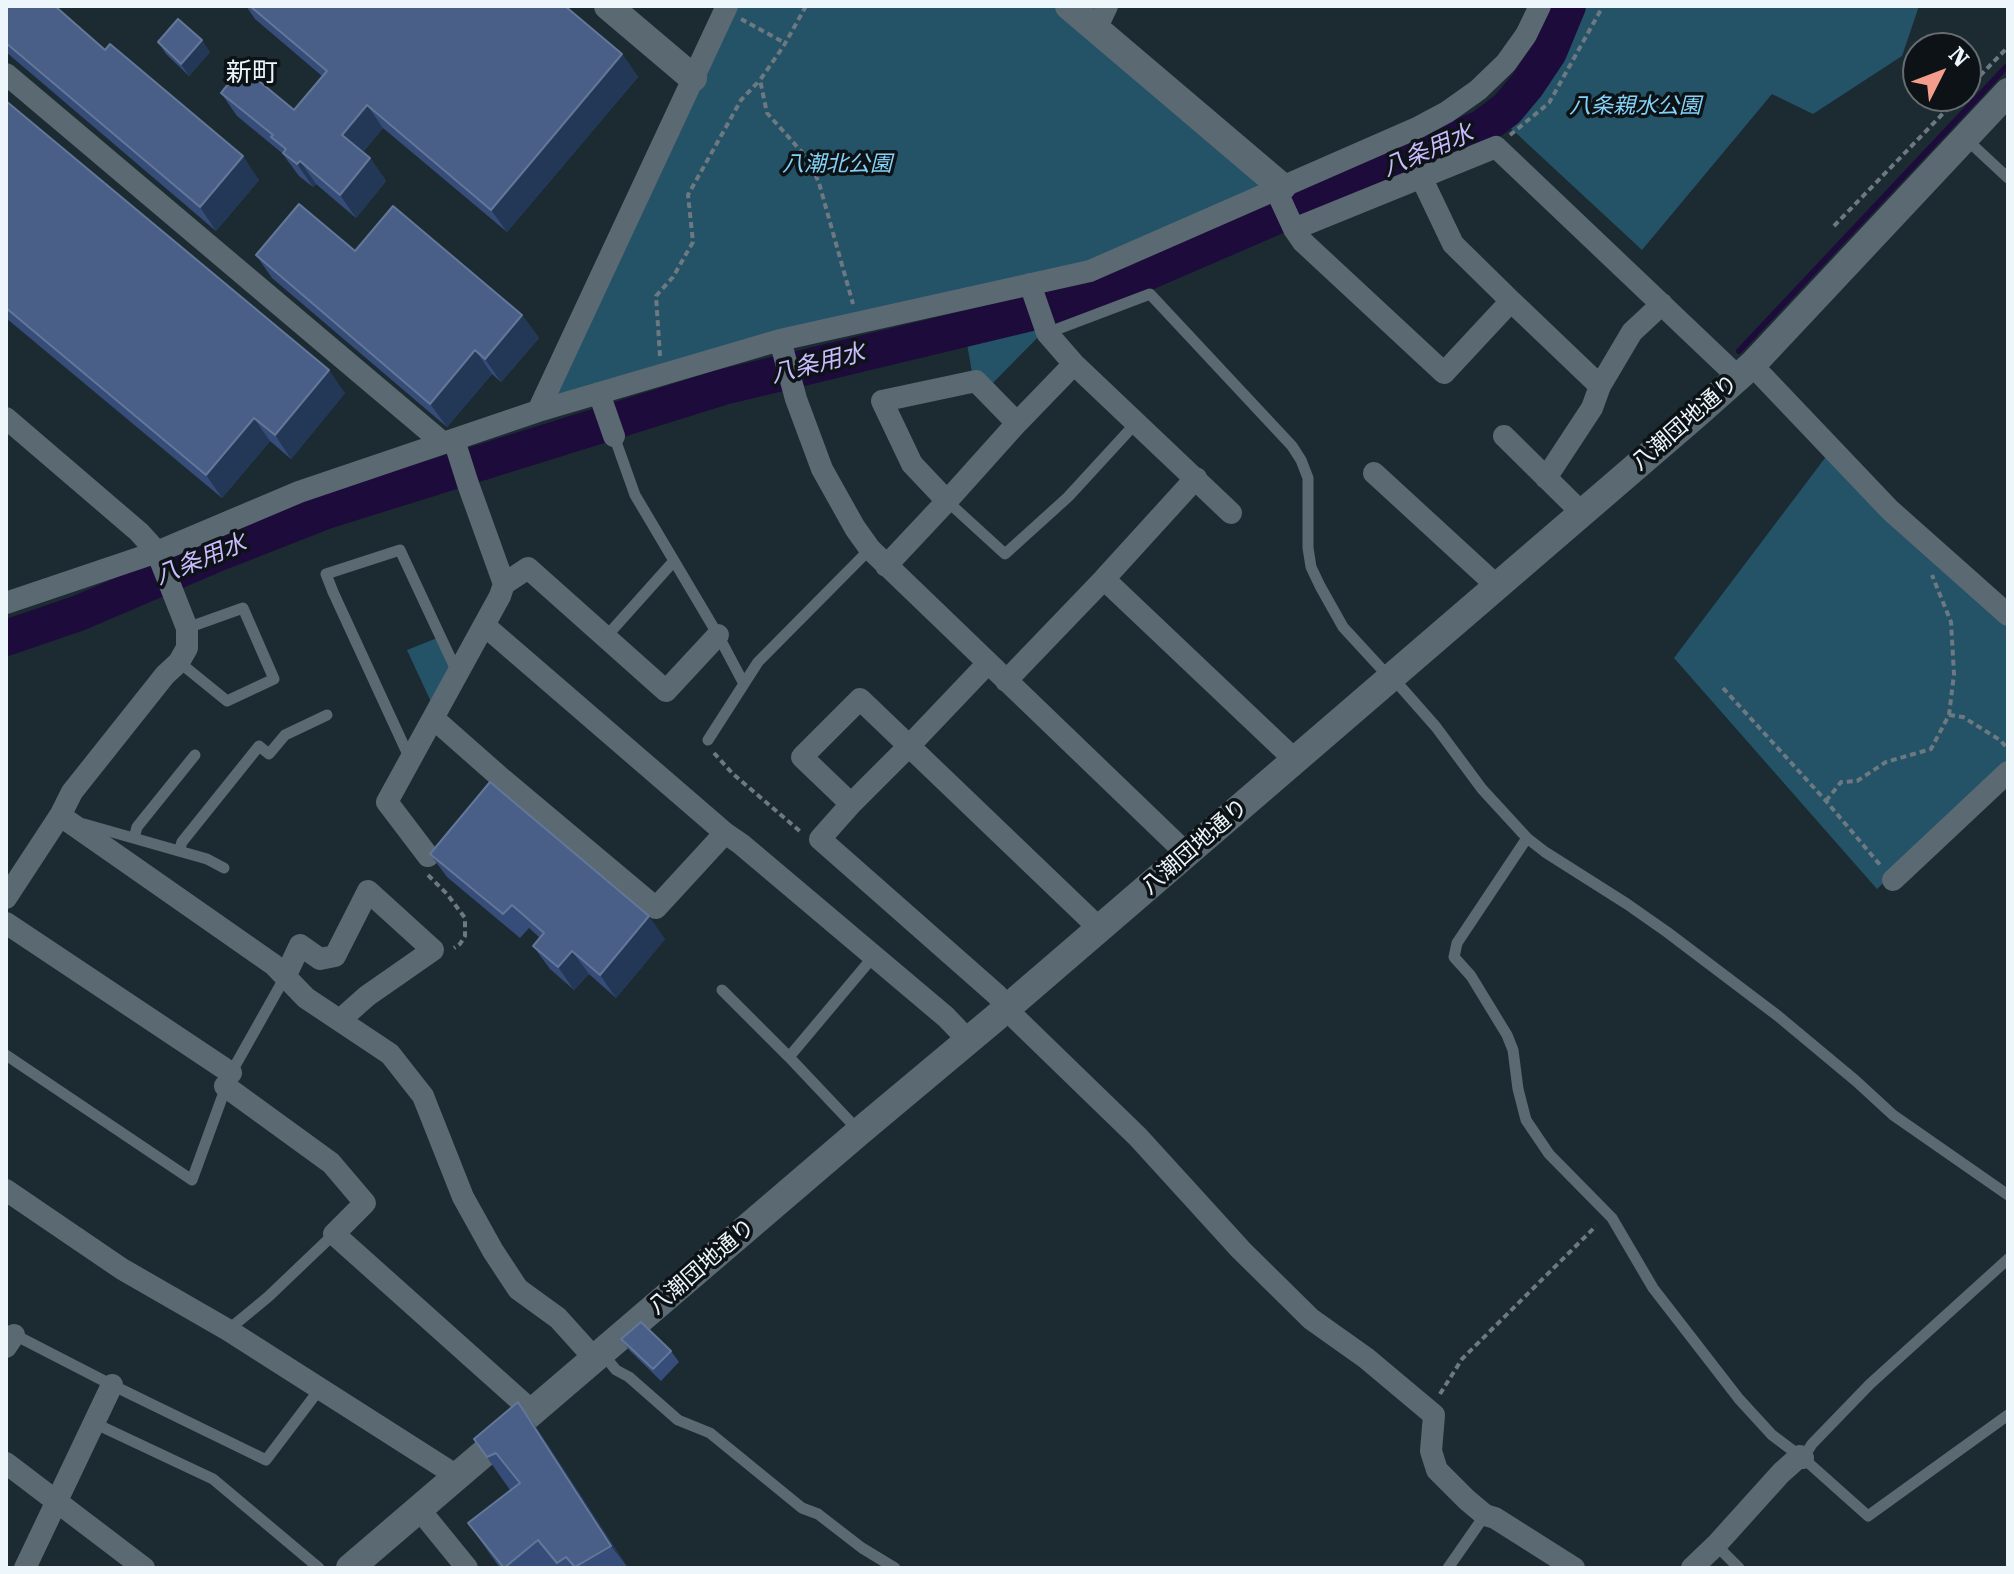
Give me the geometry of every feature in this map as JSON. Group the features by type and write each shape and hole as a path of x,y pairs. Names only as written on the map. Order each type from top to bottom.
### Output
{"street":[{"path":"608,6 693,78"},
{"path":"1069,6 1102,18 1279,189 1292,225 1303,242 1444,373 1511,301"},
{"path":"6,603 157,552 299,492 451,445 538,411 601,400 662,374 782,347 858,322 1090,271 1447,112 1478,90 1506,63 1526,35 1540,6"},
{"path":"538,411 726,8"},
{"path":"6,74 451,445 504,584"},
{"name":"八潮団地通り","path":"350,1568 1187,854 1745,371 2008,92"},
{"path":"1292,225 1496,147 1662,304 1745,371 1890,510 2008,615"},
{"path":"1421,177 1453,244 1600,386"},
{"path":"1030,284 1047,333 1074,364 1231,513"},
{"path":"1546,478 1592,408 1600,386 1632,332 1662,304"},
{"path":"782,347 796,399 822,469 843,509 870,549 1187,854"},
{"path":"886,566 1074,364"},
{"path":"947,501 912,464 882,401 976,381 1017,423"},
{"path":"601,400 614,436"},
{"path":"6,418 139,532 157,552 187,628 187,648 179,662 165,675 72,792 63,816 6,898"},
{"path":"1504,436 1582,513"},
{"path":"1374,473 1497,586"},
{"path":"1006,681 1196,478"},
{"path":"426,858 387,802 504,584 528,568 666,691 718,635"},
{"path":"1104,579 1295,760"},
{"path":"484,625 725,833 946,1017 968,1040"},
{"path":"988,663 820,839 997,995 1138,1137 1241,1250 1311,1319 1366,1358 1434,1415 1431,1451 1437,1470 1467,1500 1485,1515 1495,1518 1574,1568"},
{"path":"851,804 802,757 860,699 1099,928"},
{"path":"433,718 496,783 656,908 725,833"},
{"path":"1893,880 2008,772"},
{"path":"63,816 274,965 306,998 390,1054 423,1096 463,1197 518,1289 558,1318 599,1356"},
{"path":"285,977 300,945 320,959 335,956 368,891 433,950 367,996 340,1020"},
{"path":"6,923 228,1080 331,1163 365,1203 334,1234 533,1412"},
{"path":"6,1190 122,1269 228,1330 457,1476"},
{"path":"25,1568 112,1385"},
{"path":"1692,1568 1781,1473 1802,1457"},
{"path":"6,1463 144,1568"},
{"path":"419,1509 467,1568"}],"lane":[{"path":"1965,138 2008,178"},
{"path":"1047,333 1150,294 1292,446 1301,460 1308,478 1311,567 1343,627 1436,727 1482,789 1527,838 1679,941 1778,1016 1893,1115 2008,1195"},
{"path":"947,501 1005,554 1068,497 1136,423"},
{"path":"614,436 635,495 744,684"},
{"path":"708,740 758,662 870,549"},
{"path":"410,759 326,574 400,550 458,673"},
{"path":"605,638 673,562"},
{"path":"179,662 227,701 274,679 243,608 187,628"},
{"path":"179,851 182,842 259,746 269,754 285,735 327,715"},
{"path":"134,838 137,827 195,755"},
{"path":"63,816 207,859 224,868"},
{"path":"1527,838 1457,943 1454,957 1471,976 1507,1035 1513,1050 1526,1120 1549,1154 1612,1218 1653,1288 1739,1399 1772,1435 1802,1457 1868,1516 2008,1415"},
{"path":"789,1057 873,957"},
{"path":"6,1055 192,1180 228,1080 285,977"},
{"path":"722,990 859,1132"},
{"path":"228,1330 334,1234"},
{"path":"1802,1457 1870,1384 2008,1259"},
{"path":"9,1337 266,1460 319,1390"},
{"path":"599,1356 629,1377 678,1420 710,1433 802,1508 818,1514 862,1548 895,1568"},
{"path":"94,1423 213,1479 319,1568"},
{"path":"1448,1568 1485,1515"},
{"path":"1716,1545 1739,1568"}],"path":[{"path":"662,374 656,296 673,277 693,242 688,195 741,100 760,80 806,6"},
{"path":"1496,147 1549,103 1603,6"},
{"path":"726,8 785,43"},
{"path":"1982,74 2008,47"},
{"path":"760,80 767,113 809,160 819,183 858,322"},
{"path":"1834,226 1944,112"},
{"path":"1826,801 1841,782 1857,781 1886,762 1931,749 1949,715 1954,674 1951,622 1931,573"},
{"path":"1723,688 1893,880"},
{"path":"1949,715 1963,717 2000,740 2008,749"},
{"path":"708,740 715,755 733,774 810,840 820,839"},
{"path":"426,858 465,918 465,936 460,944 441,957 433,950"},
{"path":"1434,1415 1441,1392 1462,1359 1596,1226"}],"green space":[{"name":"八潮北公園","path":"733,6 1059,6 1267,186 1085,264 552,402"},
{"name":"八条親水公園","path":"1574,6 1919,6 1910,32 1902,32 1902,56 1813,114 1772,94 1642,250 1503,121 1553,54"},
{"path":"1036,313 1043,332 982,394 974,384 965,332"},
{"path":"1828,454 2008,623 2008,765 1877,889 1674,658"},
{"path":"437,638 450,666 432,704 407,650"}],"building":[{"path":"6,6 55,6 105,50 110,44 243,156 200,207 6,43"},
{"path":"250,6 565,6 622,54 491,210 367,105 342,135 370,158 340,195 300,161 297,164 283,153 286,149 271,137 273,135 221,93 242,67 294,110 327,71"},
{"path":"178,19 202,40 181,64 158,42"},
{"path":"6,101 329,370 275,435 254,418 206,475 6,308"},
{"path":"299,204 355,251 393,206 522,315 485,359 475,350 430,404 256,255"},
{"path":"490,782 649,916 600,975 572,951 558,967 533,946 544,933 512,905 503,914 430,854"},
{"path":"641,1322 671,1351 653,1369 621,1339"},
{"path":"518,1402 611,1546 575,1567 566,1557 557,1563 538,1540 504,1568 468,1523 520,1483 496,1453 487,1457 474,1439"}],"waterway":[{"name":"八条用水","path":"6,638 79,613 326,511 723,387 1081,301 1483,127 1507,109 1527,85 1549,52 1568,6"},
{"path":"1739,351 2008,65"}],"district":[{"name":"新町","path":"252,73"}]}
